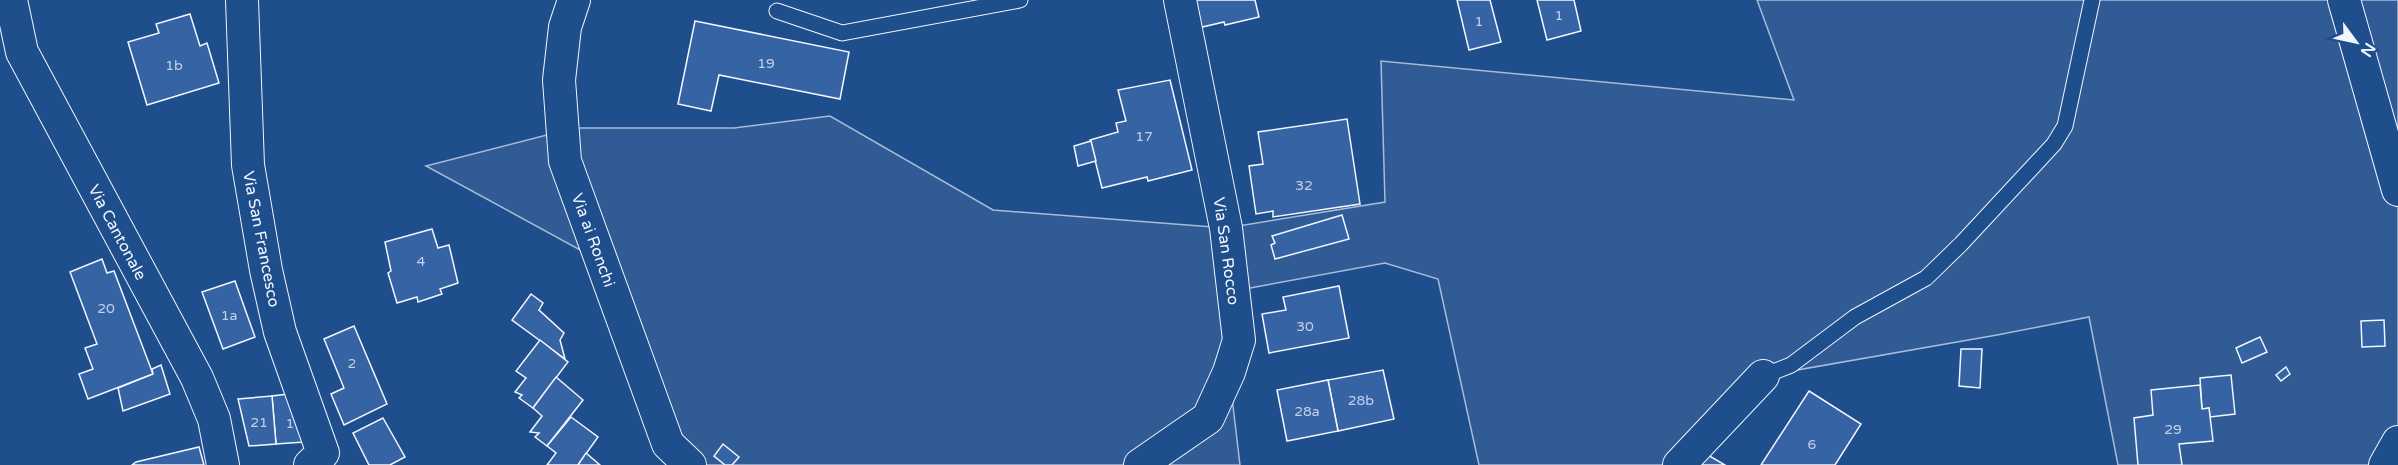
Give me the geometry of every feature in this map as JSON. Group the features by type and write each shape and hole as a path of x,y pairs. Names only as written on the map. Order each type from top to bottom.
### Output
{"street":[{"name":"Via Cantonale","path":"11,0 22,52 197,378 214,419 223,465"},
{"name":"Via San Francesco","path":"242,0 248,165 266,270 280,332 323,461"},
{"name":"Via ai Ronchi","path":"574,0 565,27 559,81 565,160 668,444 690,465"},
{"name":"Via San Rocco","path":"1140,465 1208,418 1229,372 1239,340 1226,228 1180,0"},
{"path":"2344,0 2398,190"},
{"path":"1679,465 1763,376"},
{"path":"2385,465 2398,442"}],"lane":[{"path":"777,11 842,33 1020,0"},
{"path":"1763,376 1791,365 1855,317 1926,278 1961,244 2054,144 2065,126 2092,0"}],"shaded area":[{"path":"1757,0 2398,0 2398,465 2118,465 2089,317 1763,376 1679,465 1479,465 1438,279 1385,263 1234,291 1229,372 1240,465 671,465 584,252 426,166 574,128 734,128 830,116 993,210 1226,228 1385,202 1381,61 1794,100"}],"building":[{"path":"1191,0 1255,0 1259,17 1225,25 1224,22 1198,28"},
{"path":"1457,0 1490,0 1501,42 1469,50"},
{"path":"1537,0 1574,0 1581,31 1547,40"},
{"path":"190,14 200,46 207,43 219,83 147,105 128,42 159,33 156,24"},
{"path":"695,21 849,52 840,99 719,75 711,111 678,104"},
{"path":"1170,80 1192,170 1148,181 1147,177 1102,188 1090,140 1118,132 1116,123 1126,121 1118,90"},
{"path":"1347,119 1360,204 1273,217 1273,211 1256,214 1249,166 1263,164 1258,132"},
{"path":"1091,141 1096,161 1078,166 1074,146"},
{"path":"1342,215 1349,239 1275,259 1271,245 1275,243 1272,236"},
{"path":"432,229 438,248 449,245 458,283 440,289 442,294 418,302 417,297 397,303 388,273 391,271 385,242"},
{"path":"102,259 107,273 114,271 153,374 88,399 79,374 93,369 85,348 97,344 70,272"},
{"path":"235,281 255,337 223,349 202,292"},
{"path":"1339,286 1349,338 1269,353 1262,314 1286,310 1283,297"},
{"path":"531,294 543,303 539,310 564,333 560,340 565,359 512,320"},
{"path":"2384,320 2385,346 2362,347 2361,321"},
{"path":"354,326 387,404 344,425 331,394 344,388 324,339"},
{"path":"2260,337 2267,352 2242,363 2236,348"},
{"path":"540,340 568,362 533,408 519,398 522,395 515,392 526,378 516,371"},
{"path":"1961,349 1982,349 1980,388 1959,386"},
{"path":"161,365 170,394 123,411 118,388 153,374 152,369"},
{"path":"2286,367 2290,374 2281,381 2276,375"},
{"path":"1383,370 1394,419 1338,431 1328,380"},
{"path":"2231,375 2235,414 2210,417 2209,408 2202,409 2200,378"},
{"path":"556,377 583,400 547,446 535,437 539,433 530,432 542,416 533,408"},
{"path":"1328,380 1338,431 1287,441 1277,390"},
{"path":"2200,385 2202,409 2209,408 2213,441 2179,444 2182,465 2138,465 2134,418 2153,415 2151,390"},
{"path":"1809,391 1861,424 1835,465 1761,465"},
{"path":"297,393 304,442 276,444 272,396"},
{"path":"272,396 276,444 249,446 238,399"},
{"path":"571,417 598,437 578,465 547,465 556,453 547,446"},
{"path":"383,418 405,457 390,465 369,465 353,433"},
{"path":"723,444 739,457 732,465 725,465 714,456"},
{"path":"199,447 204,465 132,465 136,462"},
{"path":"586,453 600,465 578,465"},
{"path":"1706,454 1725,465 1695,465"}]}
